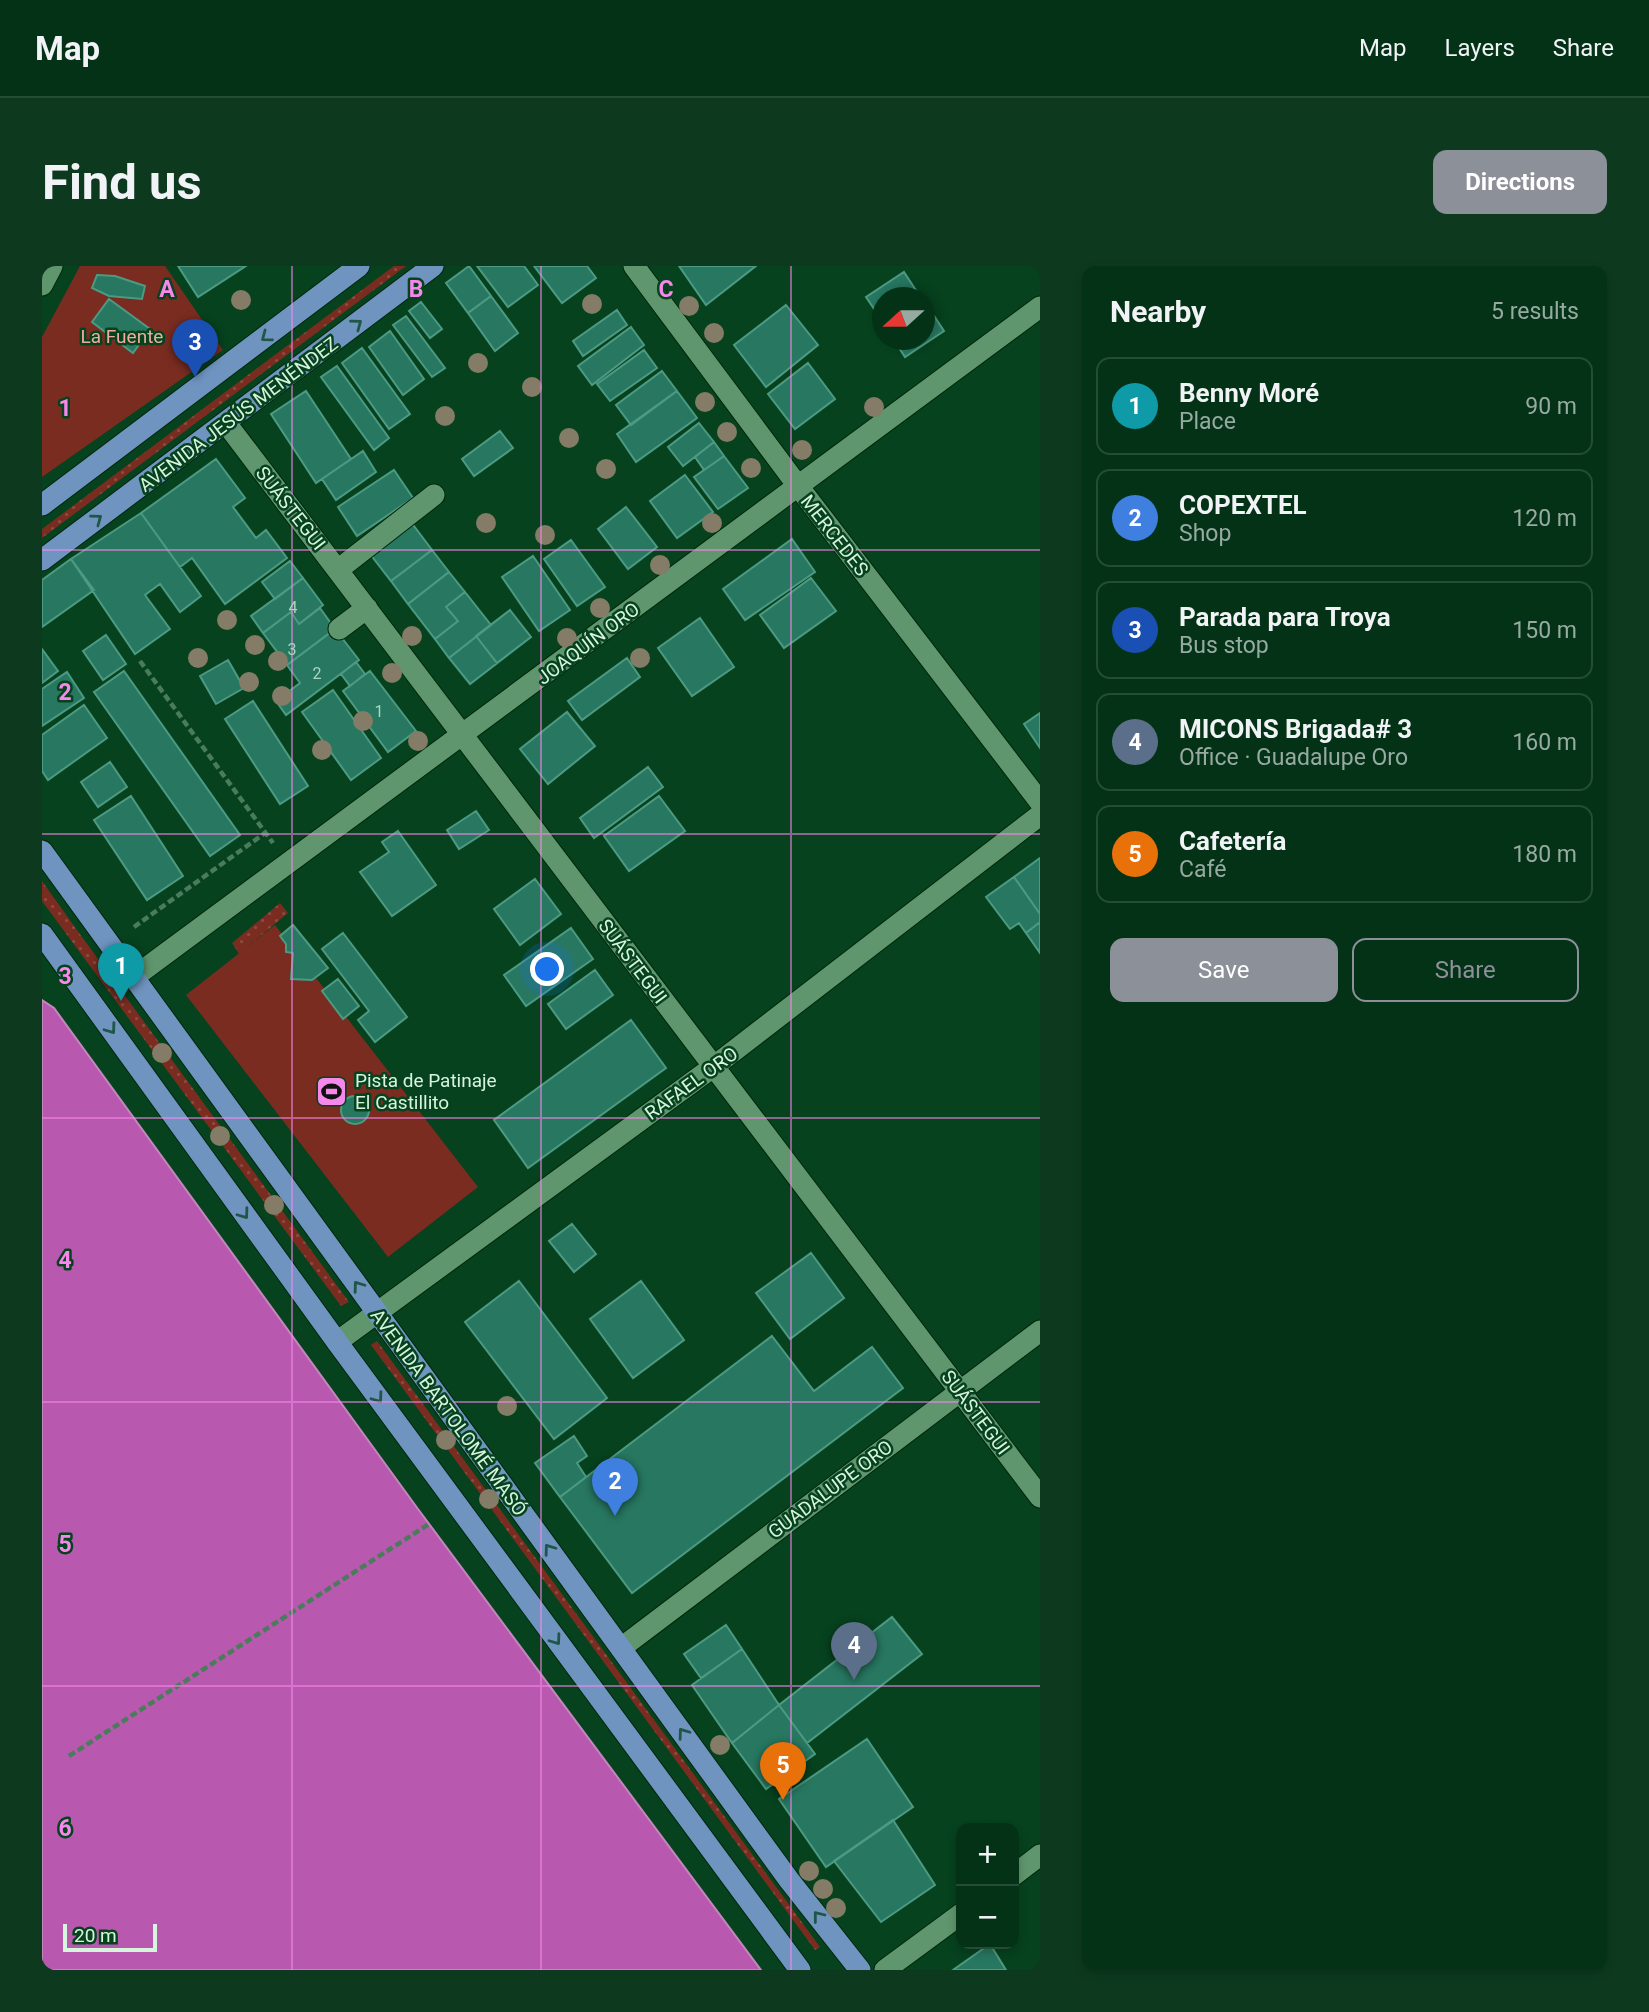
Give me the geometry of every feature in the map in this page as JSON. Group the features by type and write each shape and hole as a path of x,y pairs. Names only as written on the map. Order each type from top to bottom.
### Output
{"main road":[{"path":"42,505 359,266"},
{"name":"AVENIDA JESÚS MENÉNDEZ","path":"42,560 433,266"},
{"name":"AVENIDA BARTOLOMÉ MASÓ","path":"42,851 789,1880 860,1970"},
{"path":"42,934 337,1342 800,1970"}],"street":[{"path":"42,285 52,266"},
{"name":"MERCEDES","path":"634,266 798,486 1040,802"},
{"name":"JOAQUÍN ORO","path":"134,977 1040,307"},
{"name":"SUÁSTEGUI","path":"226,423 1040,1497"},
{"path":"339,569 434,495"},
{"path":"339,629 368,608"},
{"name":"RAFAEL ORO","path":"337,1342 713,1068 1040,815"},
{"name":"GUADALUPE ORO","path":"621,1648 1040,1332"},
{"path":"1019,1871 1040,1856"},
{"path":"885,1970 956,1918"}],"path":[{"path":"140,661 288,864"},
{"path":"134,927 265,833"},
{"path":"69,1756 429,1524"}],"green space":[{"name":"La Fuente","path":"80,266 165,266 223,350 42,477 42,337"},
{"path":"394,266 406,266 42,538 42,529"},
{"path":"42,881 349,1302 341,1306 42,901"},
{"path":"280,903 288,913 239,954 232,943"},
{"name":"Pista de Patinaje El Castillito","path":"275,925 478,1187 388,1257 186,995"},
{"path":"377,1341 820,1947 815,1950 371,1345"}],"shaded area":[{"path":"42,1000 54,1008 418,1509 761,1970 42,1970"}],"building":[{"path":"178,266 246,266 198,297"},
{"path":"469,266 491,296 468,313 446,283"},
{"path":"477,266 524,266 538,285 508,307"},
{"path":"534,266 587,266 596,278 562,303"},
{"path":"679,266 756,266 706,305"},
{"path":"904,272 914,287 881,287"},
{"path":"97,275 115,276 145,286 142,299 109,296 92,288"},
{"path":"872,293 872,306 866,297"},
{"path":"491,296 518,333 495,351 468,313"},
{"path":"109,299 150,329 133,353 92,322"},
{"path":"421,302 442,329 430,338 409,311"},
{"path":"786,305 818,345 766,387 734,345"},
{"path":"617,310 627,325 583,356 573,341"},
{"path":"406,316 445,368 432,377 393,325"},
{"path":"935,317 944,331 935,337"},
{"path":"631,327 644,345 592,385 578,366"},
{"path":"390,331 424,379 403,395 369,347"},
{"path":"362,348 410,414 389,429 342,363"},
{"path":"644,350 657,368 610,401 597,384"},
{"path":"900,350 916,350 905,357"},
{"path":"808,363 835,399 795,429 768,394"},
{"path":"337,366 389,438 374,450 321,377"},
{"path":"662,371 677,391 631,425 616,405"},
{"path":"306,391 351,459 316,483 271,414"},
{"path":"677,391 697,418 636,462 617,434"},
{"path":"699,423 714,442 683,466 668,447"},
{"path":"500,431 513,448 474,476 462,459"},
{"path":"714,442 724,456 704,470 695,457"},
{"path":"363,451 376,472 336,500 322,479"},
{"path":"724,456 748,488 718,509 694,477"},
{"path":"216,459 245,498 233,507 256,538 266,530 287,558 225,604 192,558 180,567 141,513"},
{"path":"394,470 413,498 357,536 338,507"},
{"path":"685,475 713,512 677,538 650,501"},
{"path":"626,507 657,547 628,569 598,529"},
{"path":"141,513 201,596 180,612 160,584 145,595 170,629 135,654 71,559"},
{"path":"411,522 432,550 391,581 370,554"},
{"path":"792,539 815,572 745,620 723,589"},
{"path":"571,540 605,587 577,606 544,559"},
{"path":"432,550 449,572 408,604 391,581"},
{"path":"533,556 570,610 539,631 502,577"},
{"path":"71,559 94,590 42,627 42,580"},
{"path":"290,561 303,578 275,599 262,582"},
{"path":"449,572 465,592 446,607 458,621 435,639 408,604"},
{"path":"303,578 323,605 299,624 291,612 263,633 251,616"},
{"path":"811,578 836,611 784,648 760,615"},
{"path":"465,592 491,625 449,658 435,639 458,621 446,607"},
{"path":"320,608 335,629 287,665 263,633 291,612 299,624"},
{"path":"510,610 531,637 470,684 449,658"},
{"path":"510,610 531,637 497,663 476,636"},
{"path":"700,618 734,667 692,696 658,648"},
{"path":"335,629 359,660 286,715 276,701 300,683 287,665"},
{"path":"106,635 126,664 103,680 83,651"},
{"path":"42,649 58,671 42,683"},
{"path":"627,658 640,677 582,720 568,701"},
{"path":"228,660 244,688 216,704 200,676"},
{"path":"356,662 365,674 350,686 341,674"},
{"path":"124,671 240,835 210,856 94,692"},
{"path":"370,671 416,731 388,752 343,691"},
{"path":"67,672 84,698 42,726 42,689"},
{"path":"333,690 381,758 351,780 302,712"},
{"path":"253,701 308,786 280,804 225,719"},
{"path":"84,705 107,738 48,780 42,771 42,735"},
{"path":"567,712 595,746 548,784 520,749"},
{"path":"1040,713 1040,748 1024,724"},
{"path":"110,762 127,787 98,807 81,782"},
{"path":"648,767 663,787 594,838 580,818"},
{"path":"131,796 183,876 147,900 94,820"},
{"path":"659,796 685,831 629,871 604,836"},
{"path":"476,811 489,830 459,849 447,830"},
{"path":"398,831 436,885 392,916 360,872 389,852 382,842"},
{"path":"1040,858 1040,914 1014,877"},
{"path":"1014,877 1040,914 1040,922 1026,933 1019,923 1010,929 986,897"},
{"path":"535,879 561,914 520,945 494,909"},
{"path":"1040,922 1040,953 1026,933"},
{"path":"293,925 328,968 312,980 291,979 293,953 286,952 286,944 280,936"},
{"path":"571,928 593,959 526,1006 504,975"},
{"path":"343,933 407,1017 375,1042 358,1020 369,1011 322,949"},
{"path":"595,970 613,995 566,1029 548,1004"},
{"path":"338,979 359,1006 343,1019 322,991"},
{"path":"631,1020 666,1068 528,1168 494,1120"},
{"path":"355,1096 365,1100 369,1110 365,1120 355,1124 345,1120 341,1110 345,1100"},
{"path":"572,1224 596,1254 574,1272 549,1241"},
{"path":"811,1253 844,1298 790,1339 756,1293"},
{"path":"519,1281 607,1398 554,1439 465,1322"},
{"path":"641,1281 684,1340 633,1378 590,1319"},
{"path":"772,1336 814,1391 872,1347 903,1388 632,1593 560,1497"},
{"path":"574,1436 587,1456 577,1463 586,1477 560,1497 535,1463"},
{"path":"892,1617 922,1654 807,1743 779,1705"},
{"path":"726,1625 742,1649 701,1678 684,1654"},
{"path":"742,1649 779,1705 732,1743 692,1685"},
{"path":"779,1705 815,1754 766,1789 732,1743"},
{"path":"867,1739 913,1807 826,1867 779,1799"},
{"path":"893,1820 935,1885 881,1922 834,1861"},
{"path":"983,1949 993,1949 1006,1970 953,1970"}],"place":[{"name":"Parada para Troya","path":"195,377"},
{"name":"Benny Moré","path":"121,1001"},
{"name":"Pista de Patinaje El Castillito","path":"332,1091"},
{"name":"COPEXTEL","path":"615,1516"},
{"name":"MICONS Brigada# 3","path":"854,1680"},
{"name":"Cafetería","path":"783,1800"}]}
